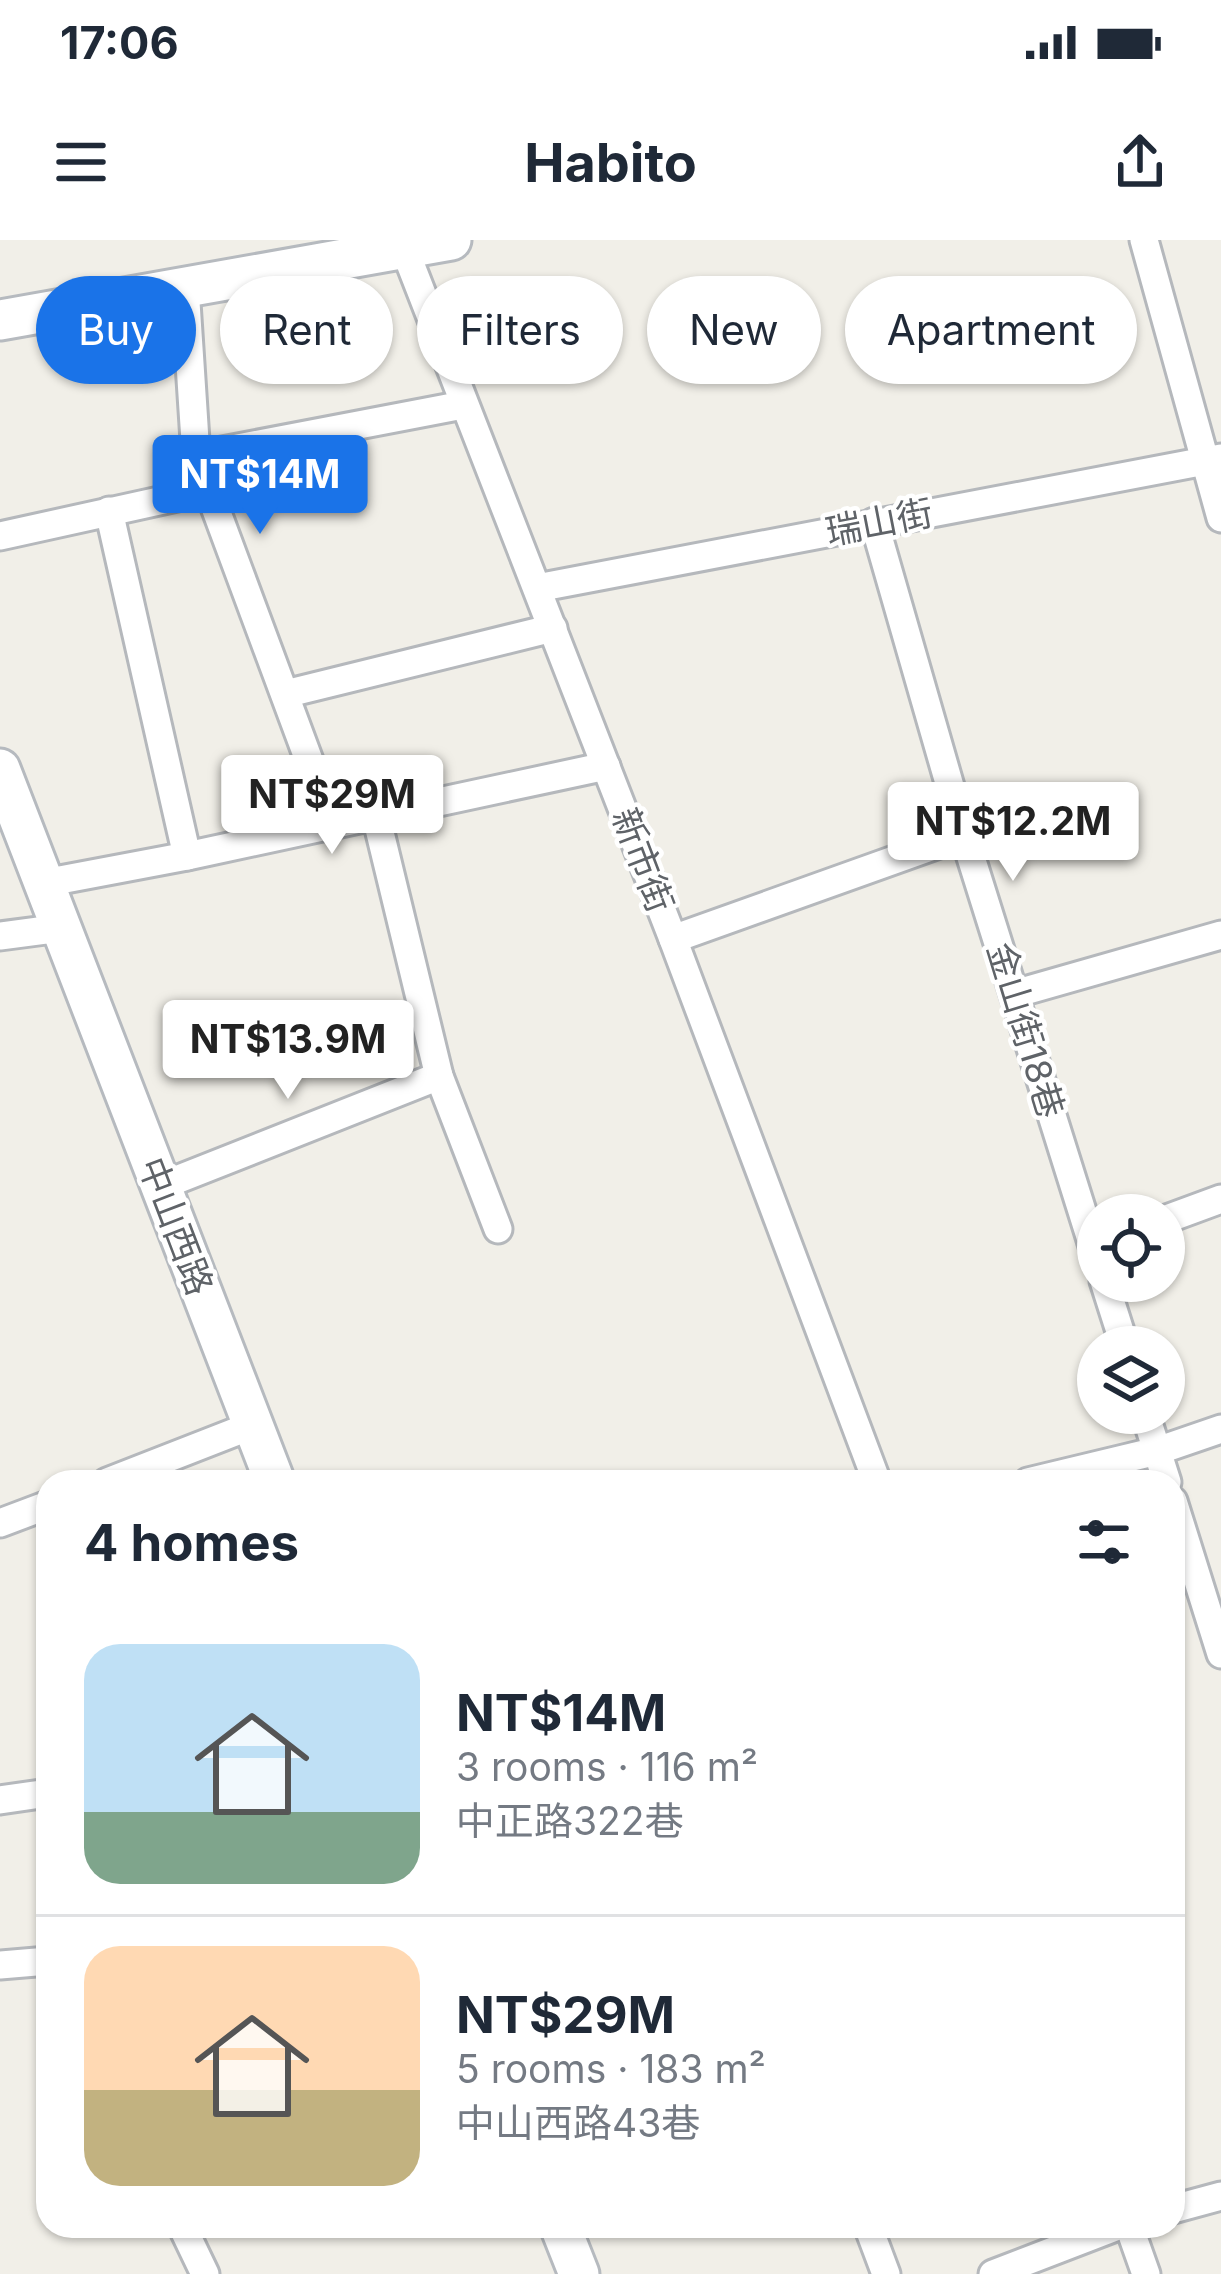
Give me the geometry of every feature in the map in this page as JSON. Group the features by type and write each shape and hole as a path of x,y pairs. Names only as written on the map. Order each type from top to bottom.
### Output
{"main road":[{"path":"196,285 402,244 451,240"},
{"path":"0,320 36,314"},
{"name":"中山西路","path":"0,769 270,1470"},
{"path":"565,2238 579,2274"}],"street":[{"path":"1144,240 1213,459 1221,518"},
{"name":"新市街","path":"402,244 674,939 873,1470"},
{"path":"191,384 196,457 334,825"},
{"path":"196,457 463,405"},
{"name":"瑞山街","path":"537,588 1213,459"},
{"path":"0,536 209,490"},
{"path":"109,511 187,856"},
{"name":"金山街18巷","path":"874,522 964,835 1078,1194"},
{"path":"285,694 553,628"},
{"path":"44,883 606,766"},
{"path":"376,816 439,1076 498,1228"},
{"path":"674,939 964,835"},
{"path":"0,936 62,928"},
{"path":"1014,994 1221,935"},
{"path":"160,1186 439,1076"},
{"path":"1185,1212 1221,1199"},
{"path":"138,1470 253,1425"},
{"path":"1078,1470 1221,1429"},
{"path":"1152,1434 1163,1470"},
{"path":"0,1523 36,1510"},
{"path":"1185,1539 1221,1654"},
{"path":"0,1800 36,1795"},
{"path":"0,1965 36,1961"},
{"path":"1185,2206 1221,2196"},
{"path":"188,2238 206,2274"},
{"path":"872,2238 886,2274"},
{"path":"993,2274 1087,2238"},
{"path":"1133,2238 1145,2274"}]}
